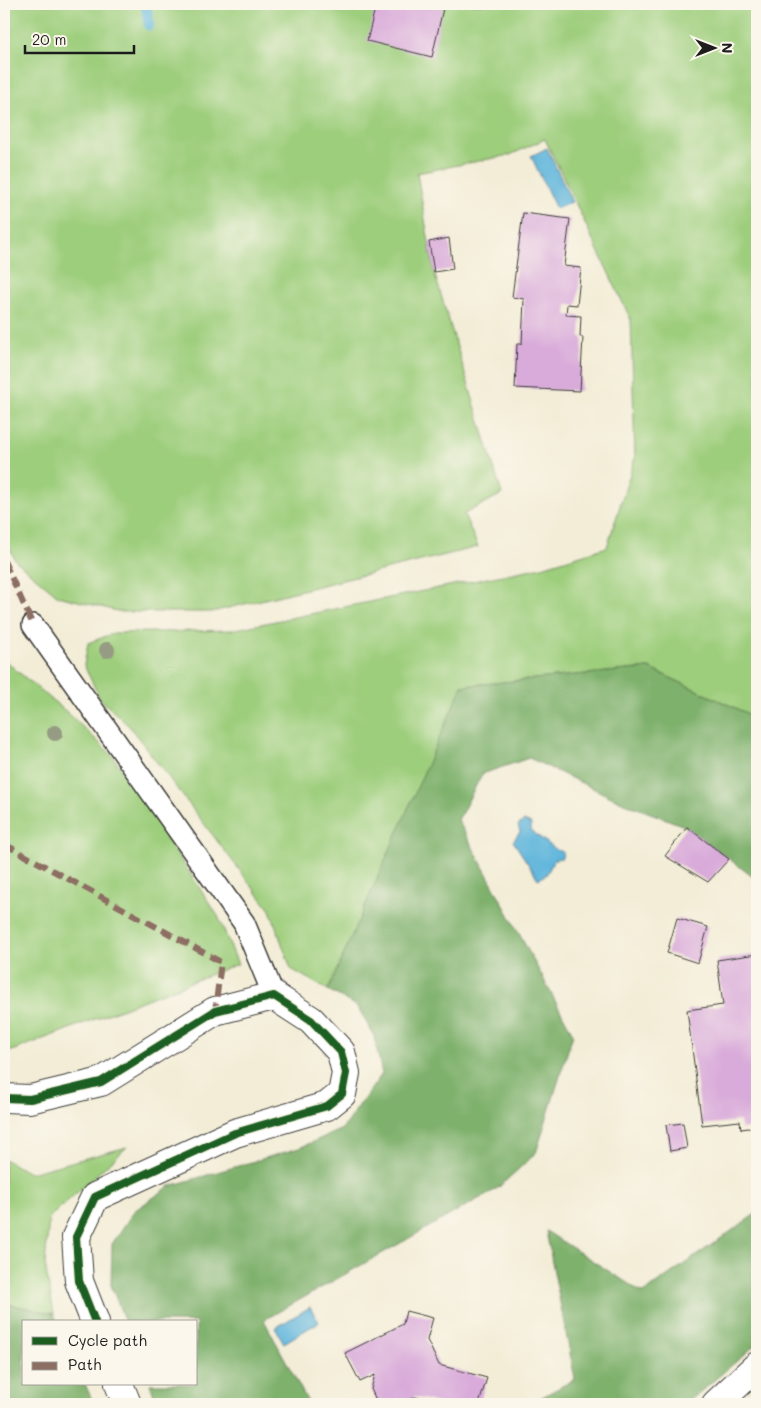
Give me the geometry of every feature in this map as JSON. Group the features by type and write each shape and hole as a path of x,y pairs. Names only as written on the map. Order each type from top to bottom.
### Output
{"main road":[{"path":"4,1098 30,1099 101,1082 215,1011 274,996 311,1020 341,1052 346,1073 342,1094 326,1106 235,1133 94,1197 76,1237 79,1281 94,1320"},
{"path":"716,1404 757,1366"},
{"path":"120,1386 127,1404"}],"lane":[{"path":"33,625 244,923 274,996"}],"green space":[{"path":"4,4 757,4 757,718 649,668 463,686 328,990 291,969 270,910 130,727 100,699 84,665 88,643 114,633 231,630 542,567 607,547 635,458 631,320 545,139 510,155 417,173 434,272 502,494 464,514 478,547 212,612 121,612 58,596 15,560 4,535"},
{"path":"4,660 68,713 112,755 218,916 238,964 4,1054"},
{"path":"649,668 757,718 757,880 687,827 624,803 529,758 482,774 458,820 573,1034 536,1153 498,1188 264,1320 309,1404 157,1404 151,1386 198,1386 198,1320 124,1320 111,1285 112,1244 134,1211 170,1186 299,1148 342,1129 382,1074 374,1036 358,1007 328,990 462,686"},
{"path":"127,1147 49,1218 45,1265 54,1314 4,1303 4,1159 30,1173"},
{"path":"757,1213 757,1344 699,1393 683,1404 529,1404 575,1379 546,1231 643,1293"},
{"path":"4,1303 54,1314 56,1320 22,1320 22,1386 86,1386 94,1404 4,1404"}],"water":[{"path":"547,148 572,202 556,209 531,156"},
{"path":"524,821 531,824 531,831 557,850 563,852 562,858 555,859 546,875 538,879 513,841 520,832 518,825"},
{"path":"310,1307 319,1322 284,1343 275,1328"}],"building":[{"path":"376,4 444,4 432,57 367,41"},
{"path":"523,213 570,219 564,266 581,268 577,305 567,304 566,315 581,316 580,337 583,337 580,391 515,388 517,344 522,344 524,299 512,297"},
{"path":"449,238 453,269 434,272 429,242"},
{"path":"687,827 729,859 708,882 665,856"},
{"path":"677,918 708,927 698,963 667,953"},
{"path":"757,954 757,1016 755,1017 757,1035 757,1127 741,1129 740,1121 702,1125 687,1010 723,1005 717,960"},
{"path":"683,1123 687,1148 670,1151 666,1125"},
{"path":"406,1311 433,1318 427,1340 439,1365 487,1378 479,1404 441,1404 415,1397 400,1404 383,1404 377,1402 371,1389 375,1375 360,1382 345,1353 403,1324"}],"waterway":[{"path":"146,4 149,25"}],"marked path":[{"path":"4,561 33,625"},
{"path":"4,844 221,962 215,1011"}],"cycle path":[{"path":"4,1098 30,1099 101,1082 215,1011 274,996 311,1020 341,1052 346,1073 342,1094 327,1106 235,1133 95,1197 76,1237 79,1281 94,1320"}]}
